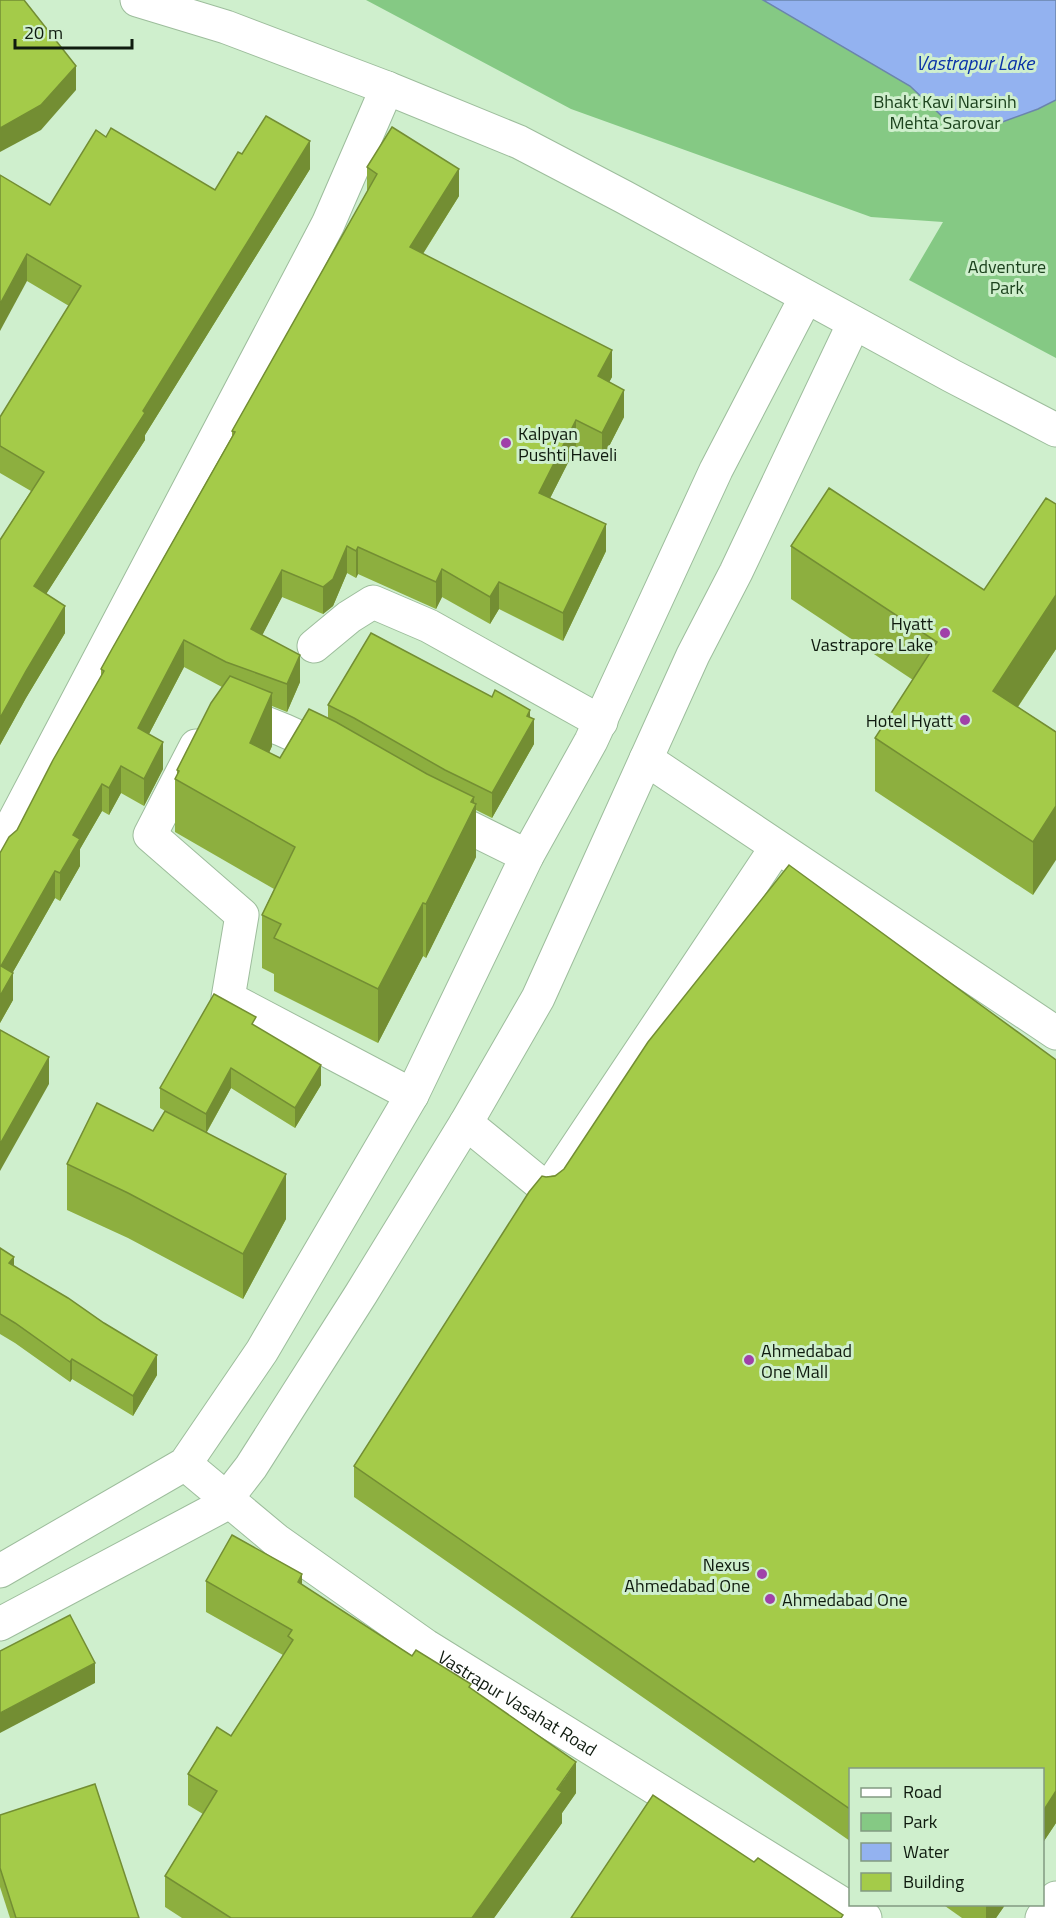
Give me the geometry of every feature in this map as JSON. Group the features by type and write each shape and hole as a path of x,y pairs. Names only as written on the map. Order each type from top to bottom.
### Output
{"street":[{"path":"137,0 226,27 387,88 519,142 1056,430"},
{"path":"187,0 226,27"},
{"path":"0,848 328,224 387,88"},
{"path":"0,1571 185,1464 262,1351 412,1095 527,856 600,722 716,470 806,297"},
{"path":"0,1624 220,1507 256,1458 466,1123 537,998 693,655 736,572 854,323"},
{"path":"314,646 349,617 373,602 429,626 600,722"},
{"path":"355,764 283,730 224,707 195,747 150,835 242,915 228,998 412,1095"},
{"path":"646,759 1056,1033"},
{"path":"406,794 527,856"},
{"path":"466,1123 548,1190 776,848"},
{"name":"Vastrapur Vasahat Road","path":"185,1464 276,1540 426,1646 865,1918"},
{"path":"1042,1918 1056,1898"}],"green space":[{"name":"Bhakt Kavi Narsinh Mehta Sarovar","path":"366,0 1056,0 1056,358 909,280 943,222 871,217 571,109"}],"water":[{"name":"Vastrapur Lake","path":"763,0 1056,0 1056,100 994,125 948,122 910,86"}],"building":[{"path":"0,0 24,0 76,66 41,105 0,128"},
{"path":"266,116 310,141 143,411 145,413 34,586 65,606 0,718 0,540 44,472 0,446 0,417 81,286 27,254 0,304 0,175 50,205 96,130 106,137 111,128 215,190 238,152 242,154"},
{"path":"392,127 459,169 410,247 612,350 598,376 624,390 602,433 576,420 539,493 606,524 563,613 499,582 490,597 442,569 436,582 358,547 356,551 347,546 333,579 323,587 282,570 251,629 300,655 287,684 226,662 184,640 138,728 163,742 144,779 121,766 109,788 102,784 73,835 80,839 60,873 55,871 1,966 13,973 0,996 0,853 9,837 17,830 53,760 104,671 101,669 377,174 367,167"},
{"path":"829,488 984,590 1046,498 1056,504 1056,595 993,691 1056,732 1056,806 1033,842 875,738 937,642 791,546"},
{"path":"371,633 492,697 495,690 530,710 527,716 534,719 492,793 445,770 328,705"},
{"path":"230,676 272,693 250,743 280,758 309,709 427,774 474,797 471,802 476,804 426,904 423,903 378,989 274,938 281,924 262,915 295,847 175,779 179,771 177,770 211,703"},
{"name":"Ahmedabad One Mall","path":"789,865 1056,1060 1056,1791 1044,1810 1044,1768 849,1768 849,1808 354,1466 529,1192 542,1176 555,1176 564,1169 648,1042"},
{"path":"214,994 256,1017 252,1024 321,1065 295,1108 231,1068 206,1114 160,1088"},
{"path":"0,1030 49,1057 0,1144"},
{"path":"97,1103 153,1131 165,1111 286,1174 243,1254 128,1193 67,1164"},
{"path":"0,1248 14,1257 9,1263 157,1355 133,1396 72,1359 70,1362 0,1314"},
{"path":"232,1535 302,1574 298,1582 412,1656 416,1650 471,1684 469,1687 576,1762 557,1789 562,1792 472,1918 231,1918 165,1876 217,1791 188,1774 217,1727 231,1736 293,1640 288,1636 292,1630 206,1581"},
{"path":"70,1615 95,1663 0,1713 0,1651"},
{"path":"95,1784 139,1918 16,1918 0,1868 0,1815"},
{"path":"653,1795 754,1862 758,1858 843,1915 841,1918 571,1918"}],"place":[{"name":"Kalpyan Pushti Haveli","path":"506,443"},
{"name":"Hyatt Vastrapore Lake","path":"945,633"},
{"name":"Hotel Hyatt","path":"965,720"},
{"name":"Ahmedabad One Mall","path":"749,1360"},
{"name":"Nexus Ahmedabad One","path":"762,1574"},
{"name":"Ahmedabad One","path":"770,1599"}],"park label":[{"name":"Adventure Park","path":"1007,276"}]}
